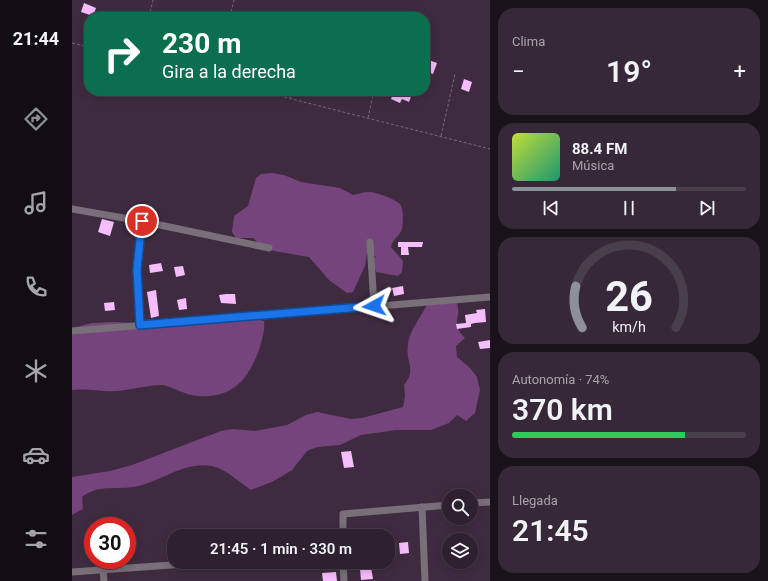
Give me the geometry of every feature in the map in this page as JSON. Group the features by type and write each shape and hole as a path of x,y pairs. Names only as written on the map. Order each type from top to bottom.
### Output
{"street":[{"path":"72,209 142,221 269,248"},
{"path":"140,325 137,269 142,221"},
{"path":"370,242 374,306"},
{"path":"72,331 490,297"},
{"path":"478,503 490,502"},
{"path":"343,529 343,514 442,506"},
{"path":"422,507 425,581"},
{"path":"72,572 167,565"},
{"path":"343,569 344,581"},
{"path":"103,570 104,581"}],"path":[{"path":"150,12 153,0"},
{"path":"231,12 234,0"},
{"path":"72,43 84,46"},
{"path":"440,137 455,74"},
{"path":"281,96 490,150"},
{"path":"367,118 373,96"}],"shaded area":[{"path":"272,173 284,175 301,182 340,188 353,195 372,192 398,202 403,213 402,229 400,234 393,241 391,247 403,261 402,272 398,276 376,272 373,260 376,256 367,254 365,266 353,292 347,293 329,280 309,257 274,251 263,247 253,238 236,238 232,232 234,216 248,206 256,178 261,174"},
{"path":"457,303 457,325 465,338 456,346 457,357 470,368 477,377 480,390 475,413 466,421 457,415 449,423 431,430 396,430 361,435 340,445 317,447 307,451 292,470 272,482 251,490 227,473 217,468 202,465 193,466 138,486 96,490 82,497 83,509 72,515 72,477 110,471 132,465 221,431 233,429 255,431 287,425 306,415 317,412 351,419 362,418 403,407 405,396 404,385 410,374 408,344 413,329 427,305"},
{"path":"215,314 239,315 264,321 263,336 255,361 244,379 229,391 209,396 197,396 163,385 153,385 117,391 83,389 72,390 72,328 92,323 114,322 149,324"}],"building":[{"path":"84,3 96,8 94,12 81,12"},
{"path":"430,60 437,63 433,74 430,73"},
{"path":"464,79 472,82 469,92 461,89"},
{"path":"392,96 411,96 409,102 402,99 400,103 391,99"},
{"path":"102,219 114,222 110,236 98,232"},
{"path":"398,242 423,242 422,247 408,247 409,255 401,255 401,247 398,247"},
{"path":"161,263 163,271 150,273 149,265"},
{"path":"183,266 185,275 176,277 174,267"},
{"path":"403,286 404,294 394,296 392,288"},
{"path":"156,290 159,316 151,318 147,292"},
{"path":"235,294 236,304 221,303 219,295"},
{"path":"186,298 187,309 179,310 177,300"},
{"path":"114,302 115,310 105,311 104,303"},
{"path":"485,309 486,322 475,323 471,324 471,327 457,329 456,324 466,323 465,315 477,313 476,310"},
{"path":"490,340 490,348 480,349 478,342"},
{"path":"351,451 354,467 344,468 341,452"},
{"path":"408,542 409,553 400,554 399,543"},
{"path":"360,569 371,569 373,579 361,580"},
{"path":"336,572 337,581 323,581 322,573"}],"route":[{"path":"142,221 137,269 140,325 374,306"}]}
